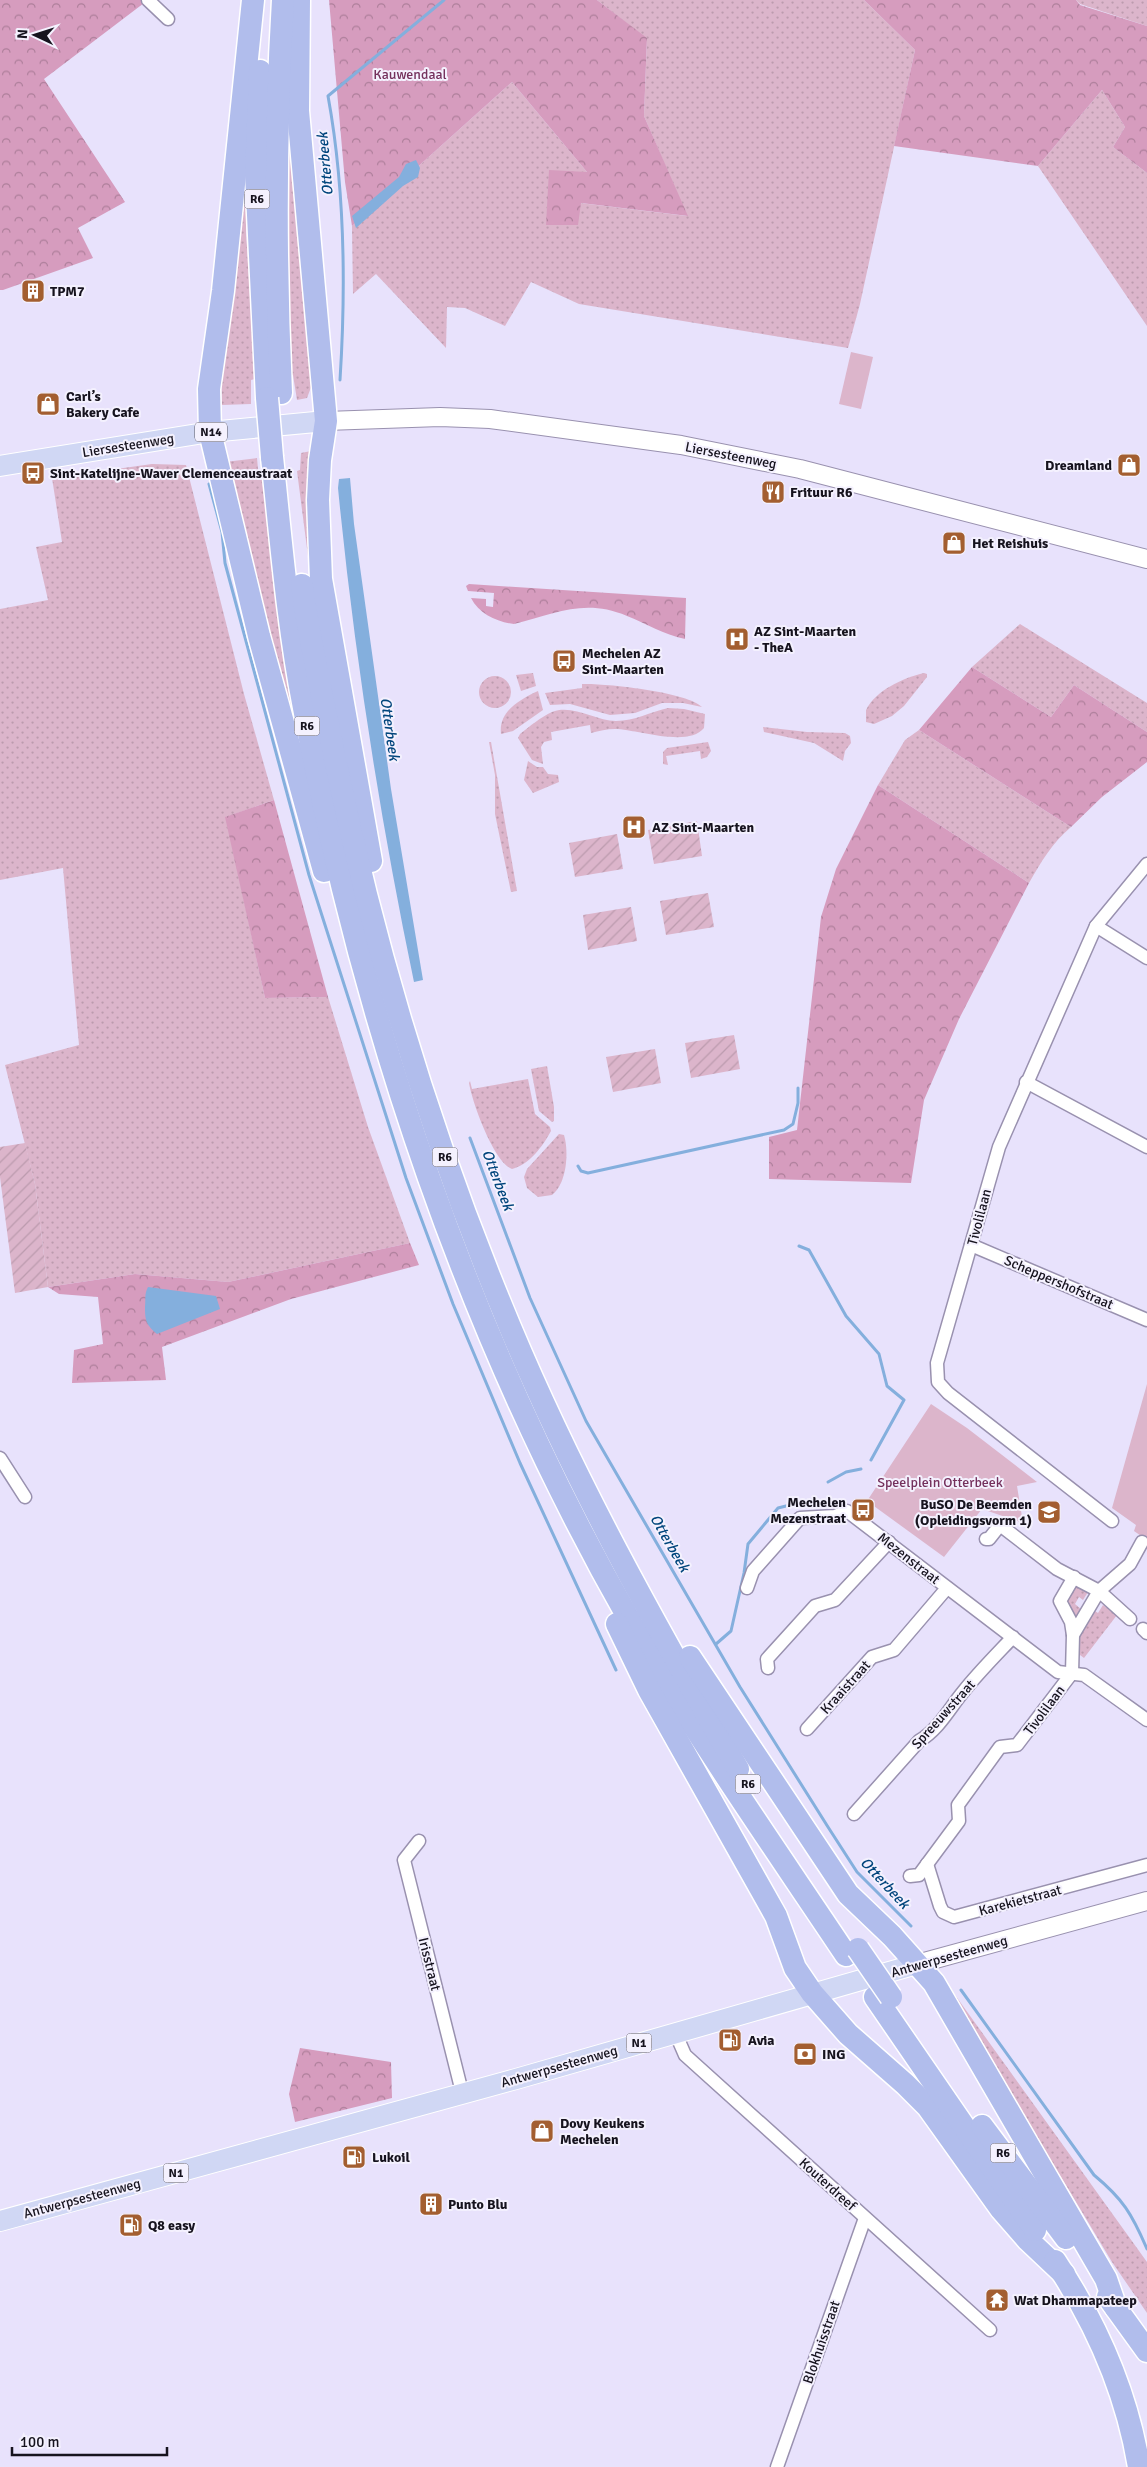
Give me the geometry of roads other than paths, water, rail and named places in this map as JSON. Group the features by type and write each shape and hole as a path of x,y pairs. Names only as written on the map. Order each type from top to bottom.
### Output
{"highway":[{"path":"254,0 222,291 209,389 210,432 259,636 326,879 355,969 379,987 393,970 374,881 321,579 318,500 320,460 315,422 298,111 298,0"},
{"name":"R6","path":"264,0 256,174 291,625 303,705 343,890 379,987 428,1108 510,1327 578,1477 650,1613 738,1768 852,1952"},
{"name":"R6","path":"274,397 277,302 277,159 283,0"},
{"name":"R6","path":"379,987 415,1137 454,1247 500,1358 586,1538 628,1616 682,1708 883,1997 1064,2274 1090,2321 1120,2390 1140,2467"},
{"path":"586,1538 588,1559 624,1640 649,1690 776,1916 795,1968 812,1993 848,2034 928,2107 1001,2209 1028,2240 1064,2274"},
{"path":"650,1613 672,1630 848,1894 892,1936 934,1982 1106,2279 1116,2308"},
{"name":"R6","path":"883,1997 1147,2351"}],"main road":[{"name":"Liersesteenweg","path":"0,466 256,426 440,416 490,419 682,445 800,469 1147,559"},
{"name":"Antwerpsesteenweg","path":"0,2221 462,2092 516,2079 812,1993 1147,1900"}],"street":[{"path":"148,0 168,19"},
{"name":"Tivolilaan","path":"1112,1521 948,1393 938,1382 937,1363 998,1147 1096,926 1147,864"},
{"path":"1096,926 1147,958"},
{"path":"1026,1082 1147,1147"},
{"name":"Scheppershofstraat","path":"971,1245 1147,1320"},
{"path":"0,1458 25,1497"},
{"name":"Mezenstraat","path":"747,1588 752,1571 800,1518 835,1516 847,1511 1058,1672 1078,1674"},
{"path":"986,1539 989,1539 1000,1524 1057,1569 1099,1591 1130,1619"},
{"path":"768,1668 768,1659 815,1606 835,1600 889,1542"},
{"path":"1073,1635 1099,1591 1130,1564 1142,1542"},
{"path":"1074,1577 1060,1601 1071,1622 1078,1674 1147,1719"},
{"name":"Kraaistraat","path":"807,1729 872,1657 894,1650 948,1588"},
{"name":"Spreeuwstraat","path":"854,1814 920,1741 955,1706 962,1693 1012,1637"},
{"name":"Tivolilaan","path":"910,1876 919,1876 959,1821 958,1805 1000,1748 1017,1745 1078,1674"},
{"name":"Irisstraat","path":"419,1840 404,1860 462,2092"},
{"name":"Karekietstraat","path":"928,1864 940,1906 943,1912 954,1917 1147,1865"},
{"name":"Kouterdreef","path":"675,2032 685,2055 990,2330"},
{"name":"Blokhuisstraat","path":"777,2467 865,2218"}],"water":[{"path":"416,160 420,168 418,177 403,186 356,228 352,216 399,177 406,164"},
{"path":"350,478 354,524 391,789 423,980 414,982 379,798 344,550 338,488 339,479"},
{"path":"148,1287 216,1296 220,1309 157,1334 150,1328 146,1319 145,1297"}],"waterway":[{"name":"Otterbeek","path":"340,380 343,238 338,166 328,96 444,0"},
{"path":"209,484 222,532 225,563 309,875 406,1178 453,1304 520,1463 616,1670"},
{"path":"578,1166 581,1171 588,1173 784,1130 793,1124 798,1103 798,1088"},
{"name":"Otterbeek","path":"470,1138 530,1298 586,1421 740,1687 828,1827 857,1872 911,1926"},
{"path":"799,1246 809,1250 846,1316 879,1354 887,1386 904,1400 871,1460"},
{"path":"828,1482 846,1472 861,1469"},
{"path":"716,1644 731,1631 744,1573 748,1544 778,1508 814,1499"},
{"name":"Otterbeek","path":"961,1990 1094,2175 1126,2208 1147,2249"}],"place":[{"name":"TPM7","path":"33,291"},
{"name":"Carl’s Bakery Cafe","path":"48,404"},
{"name":"Dreamland","path":"1129,465"},
{"name":"Sint-Katelijne-Waver Clemenceaustraat","path":"33,473"},
{"name":"Frituur R6","path":"773,492"},
{"name":"Het Reishuis","path":"954,543"},
{"name":"AZ Sint-Maarten - TheA","path":"737,639"},
{"name":"Mechelen AZ Sint-Maarten","path":"564,661"},
{"name":"AZ Sint-Maarten","path":"634,827"},
{"name":"Mechelen Mezenstraat","path":"863,1510"},
{"name":"BuSO De Beemden (Opleidingsvorm 1)","path":"1049,1512"},
{"name":"Avia","path":"730,2040"},
{"name":"ING","path":"805,2054"},
{"name":"Dovy Keukens Mechelen","path":"542,2131"},
{"name":"Lukoil","path":"354,2157"},
{"name":"Punto Blu","path":"431,2204"},
{"name":"Q8 easy","path":"131,2225"},
{"name":"Wat Dhammapateep","path":"997,2300"}],"park label":[{"name":"Kauwendaal","path":"410,74"},
{"name":"Speelplein Otterbeek","path":"940,1482"}]}
